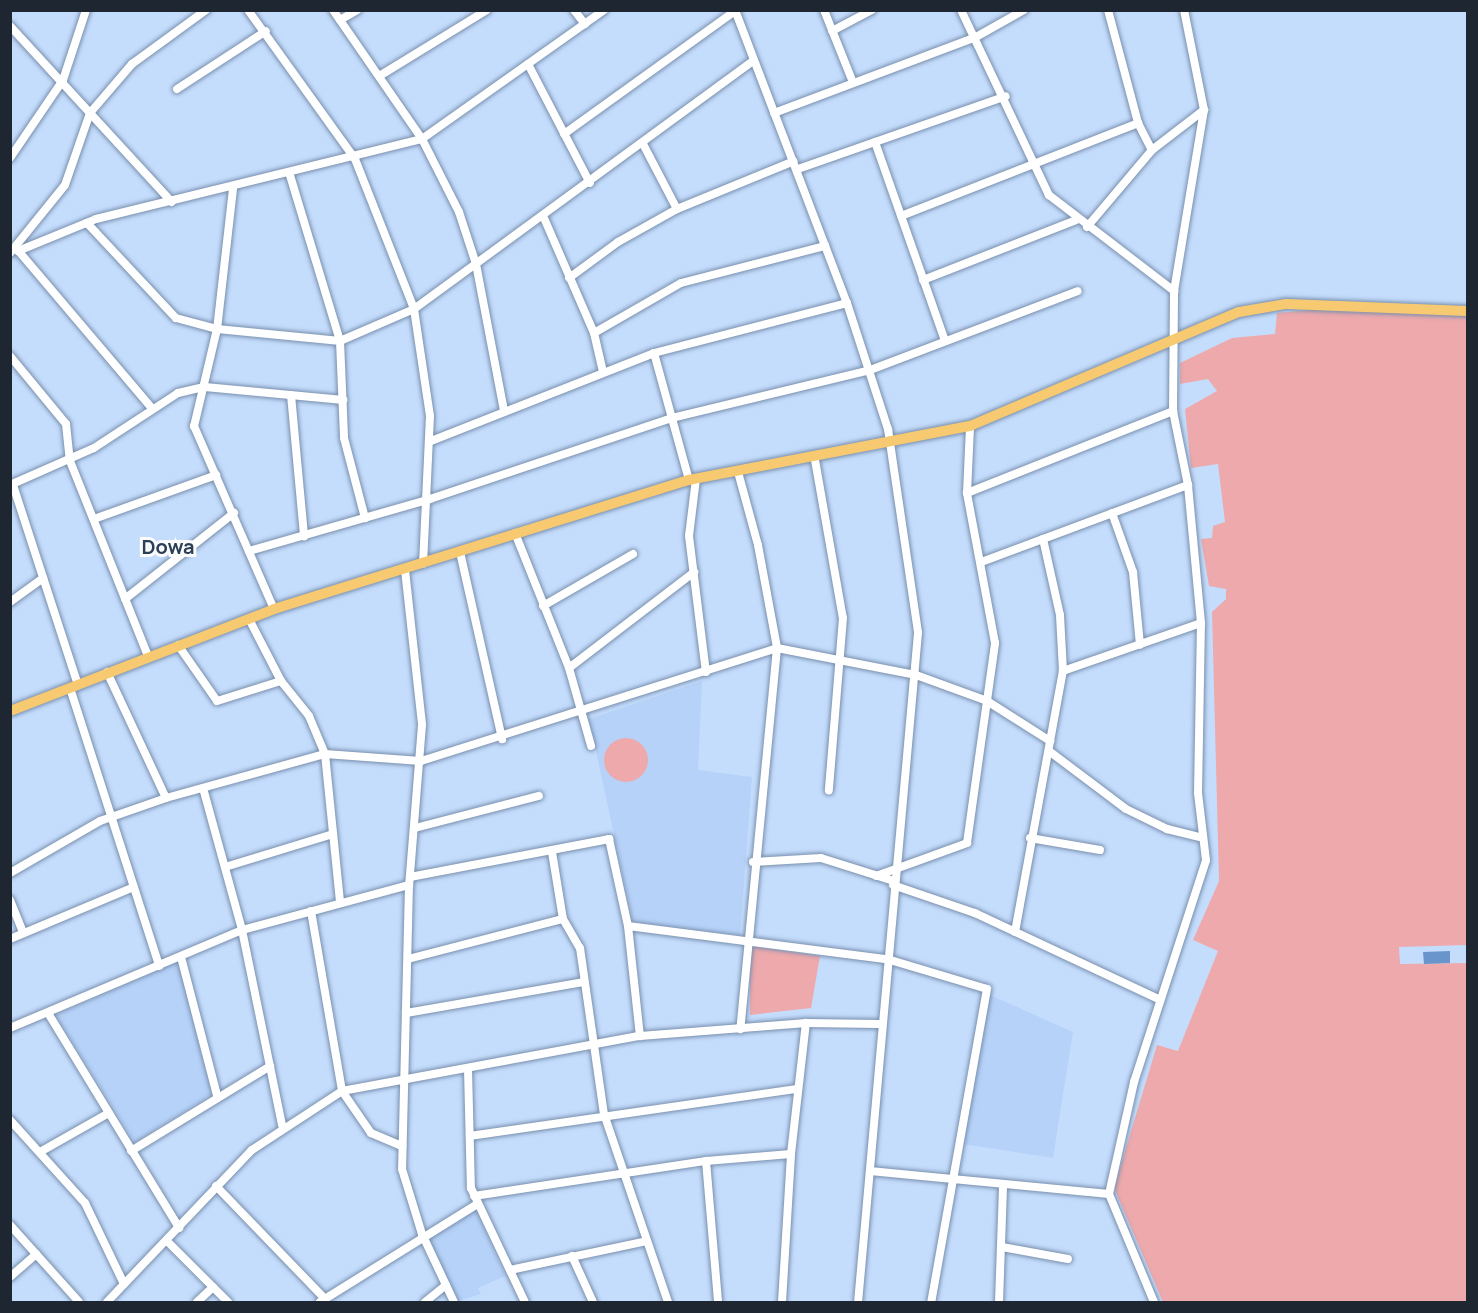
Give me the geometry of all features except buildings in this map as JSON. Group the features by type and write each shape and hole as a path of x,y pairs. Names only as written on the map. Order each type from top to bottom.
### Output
{"main road":[{"path":"10,711 274,609 693,479 815,460 892,445 970,426 1239,312 1286,304 1467,310"}],"street":[{"path":"10,158 63,80 86,10"},
{"path":"15,251 65,185 90,113 132,64 206,10"},
{"path":"248,10 266,31 355,159 414,309 429,384 430,499 423,564"},
{"path":"333,10 381,75 422,139 459,212 476,264 504,411"},
{"path":"340,20 357,10"},
{"path":"381,75 487,10"},
{"path":"574,10 585,24"},
{"path":"15,251 87,223 233,189 289,172 355,159 422,139 604,10"},
{"path":"824,10 852,80"},
{"path":"832,31 872,10"},
{"path":"961,10 1006,96 1049,195 1087,228 1174,291"},
{"path":"774,113 852,80 976,37 1024,10"},
{"path":"1108,10 1138,123 1152,150"},
{"path":"1154,1302 1109,1194 1159,999 1201,888 1203,838 1201,623 1188,486 1173,411 1174,291 1204,110 1184,10"},
{"path":"564,134 735,11 796,165 847,303 892,445 918,633 916,675 879,1024 870,1171 858,1302"},
{"path":"10,26 63,80 90,113 172,202"},
{"path":"177,89 266,31"},
{"path":"87,223 167,312 217,329 340,341 414,309 544,218 753,61"},
{"path":"528,64 590,183"},
{"path":"570,278 618,242 677,209 796,165 875,142 1006,96"},
{"path":"1087,228 1152,150 1204,110"},
{"path":"901,216 1138,123"},
{"path":"875,142 945,341"},
{"path":"643,144 677,209"},
{"path":"289,172 340,341 346,459 365,518"},
{"path":"233,189 217,329 194,426 234,513 274,609"},
{"path":"544,218 594,333 603,372"},
{"path":"923,280 1076,219"},
{"path":"594,333 681,283 825,246"},
{"path":"15,251 151,407"},
{"path":"249,551 430,499 672,418 870,370 1078,291"},
{"path":"431,441 654,353 847,303"},
{"path":"654,353 672,418 693,479 689,536 706,672"},
{"path":"10,356 66,424 70,460 148,656"},
{"path":"159,966 111,817 43,578 12,485 70,460 151,407 205,387 343,400"},
{"path":"291,395 304,536"},
{"path":"967,493 1173,411"},
{"path":"876,876 967,843 995,643 967,493 970,426"},
{"path":"815,460 843,618 829,790"},
{"path":"738,472 758,544 777,648 745,940 740,1029"},
{"path":"94,519 216,475"},
{"path":"981,562 1188,486"},
{"path":"125,599 234,513"},
{"path":"1112,513 1133,572 1140,645"},
{"path":"515,533 569,668 584,712 591,746"},
{"path":"1015,932 1030,838 1063,671 1060,615 1042,539"},
{"path":"460,552 502,739"},
{"path":"543,606 633,554"},
{"path":"405,570 422,761 410,881 402,1146 406,1191 422,1234 454,1302"},
{"path":"569,668 694,572"},
{"path":"10,602 43,578"},
{"path":"249,619 281,681 309,716 325,754 340,901"},
{"path":"1063,671 1201,623"},
{"path":"178,645 217,701 281,681"},
{"path":"10,873 111,817 166,798 325,754 422,761 502,739 777,648 916,675 987,701 1050,741"},
{"path":"107,672 166,798"},
{"path":"1049,751 1126,809 1167,829 1203,838"},
{"path":"202,788 242,930 282,1125"},
{"path":"415,828 539,796"},
{"path":"225,867 333,834"},
{"path":"1030,838 1100,850"},
{"path":"10,1028 242,930 410,881 609,839 628,926 640,1036"},
{"path":"552,852 563,919 580,948 583,982 604,1114 643,1242 668,1302"},
{"path":"753,862 821,858 876,876 1015,932 1159,999"},
{"path":"10,939 134,887"},
{"path":"10,900 23,933"},
{"path":"311,910 342,1091 371,1133 402,1146"},
{"path":"408,958 563,919"},
{"path":"628,926 887,959 987,989 951,1178 931,1302"},
{"path":"181,957 217,1095"},
{"path":"406,1013 583,982"},
{"path":"48,1013 179,1228"},
{"path":"107,1302 168,1242 216,1186 282,1125 342,1091 640,1036 806,1023 879,1024"},
{"path":"782,1302 790,1154 796,1089 806,1023"},
{"path":"131,1150 217,1095 270,1066"},
{"path":"468,1069 475,1201 525,1302"},
{"path":"470,1137 604,1114 796,1089"},
{"path":"40,1152 109,1113"},
{"path":"10,1120 85,1203 124,1284"},
{"path":"216,1186 322,1300 475,1201 706,1161 790,1154"},
{"path":"706,1161 718,1302"},
{"path":"870,1171 951,1178 1003,1187 1109,1194"},
{"path":"999,1302 1003,1187"},
{"path":"10,1225 79,1302"},
{"path":"168,1242 228,1302"},
{"path":"510,1270 643,1242"},
{"path":"1002,1247 1068,1259"},
{"path":"10,1277 36,1254"},
{"path":"572,1256 593,1302"},
{"path":"425,1302 446,1286"},
{"path":"197,1302 213,1287"}],"shaded area":[{"path":"1333,308 1467,316 1467,945 1399,947 1400,964 1467,963 1467,1302 1163,1302 1114,1188 1157,1045 1178,1051 1218,951 1193,940 1219,881 1212,612 1226,599 1226,589 1209,586 1201,539 1212,538 1213,526 1225,522 1218,464 1191,468 1185,409 1217,391 1208,379 1180,384 1180,363 1232,338 1275,334 1277,313"},
{"path":"702,681 698,770 752,777 740,935 633,922 589,719"},
{"path":"626,738 641,745 648,760 641,775 626,782 611,775 604,760 611,745"},
{"path":"750,946 820,956 811,1008 750,1015"},
{"path":"1450,951 1450,963 1424,964 1423,952"},
{"path":"178,962 212,1094 135,1142 56,1015"},
{"path":"990,995 1073,1032 1053,1158 963,1144"},
{"path":"475,1208 505,1276 478,1288 481,1294 455,1302 426,1236"}],"district":[{"name":"Dowa","path":"168,546"}]}
